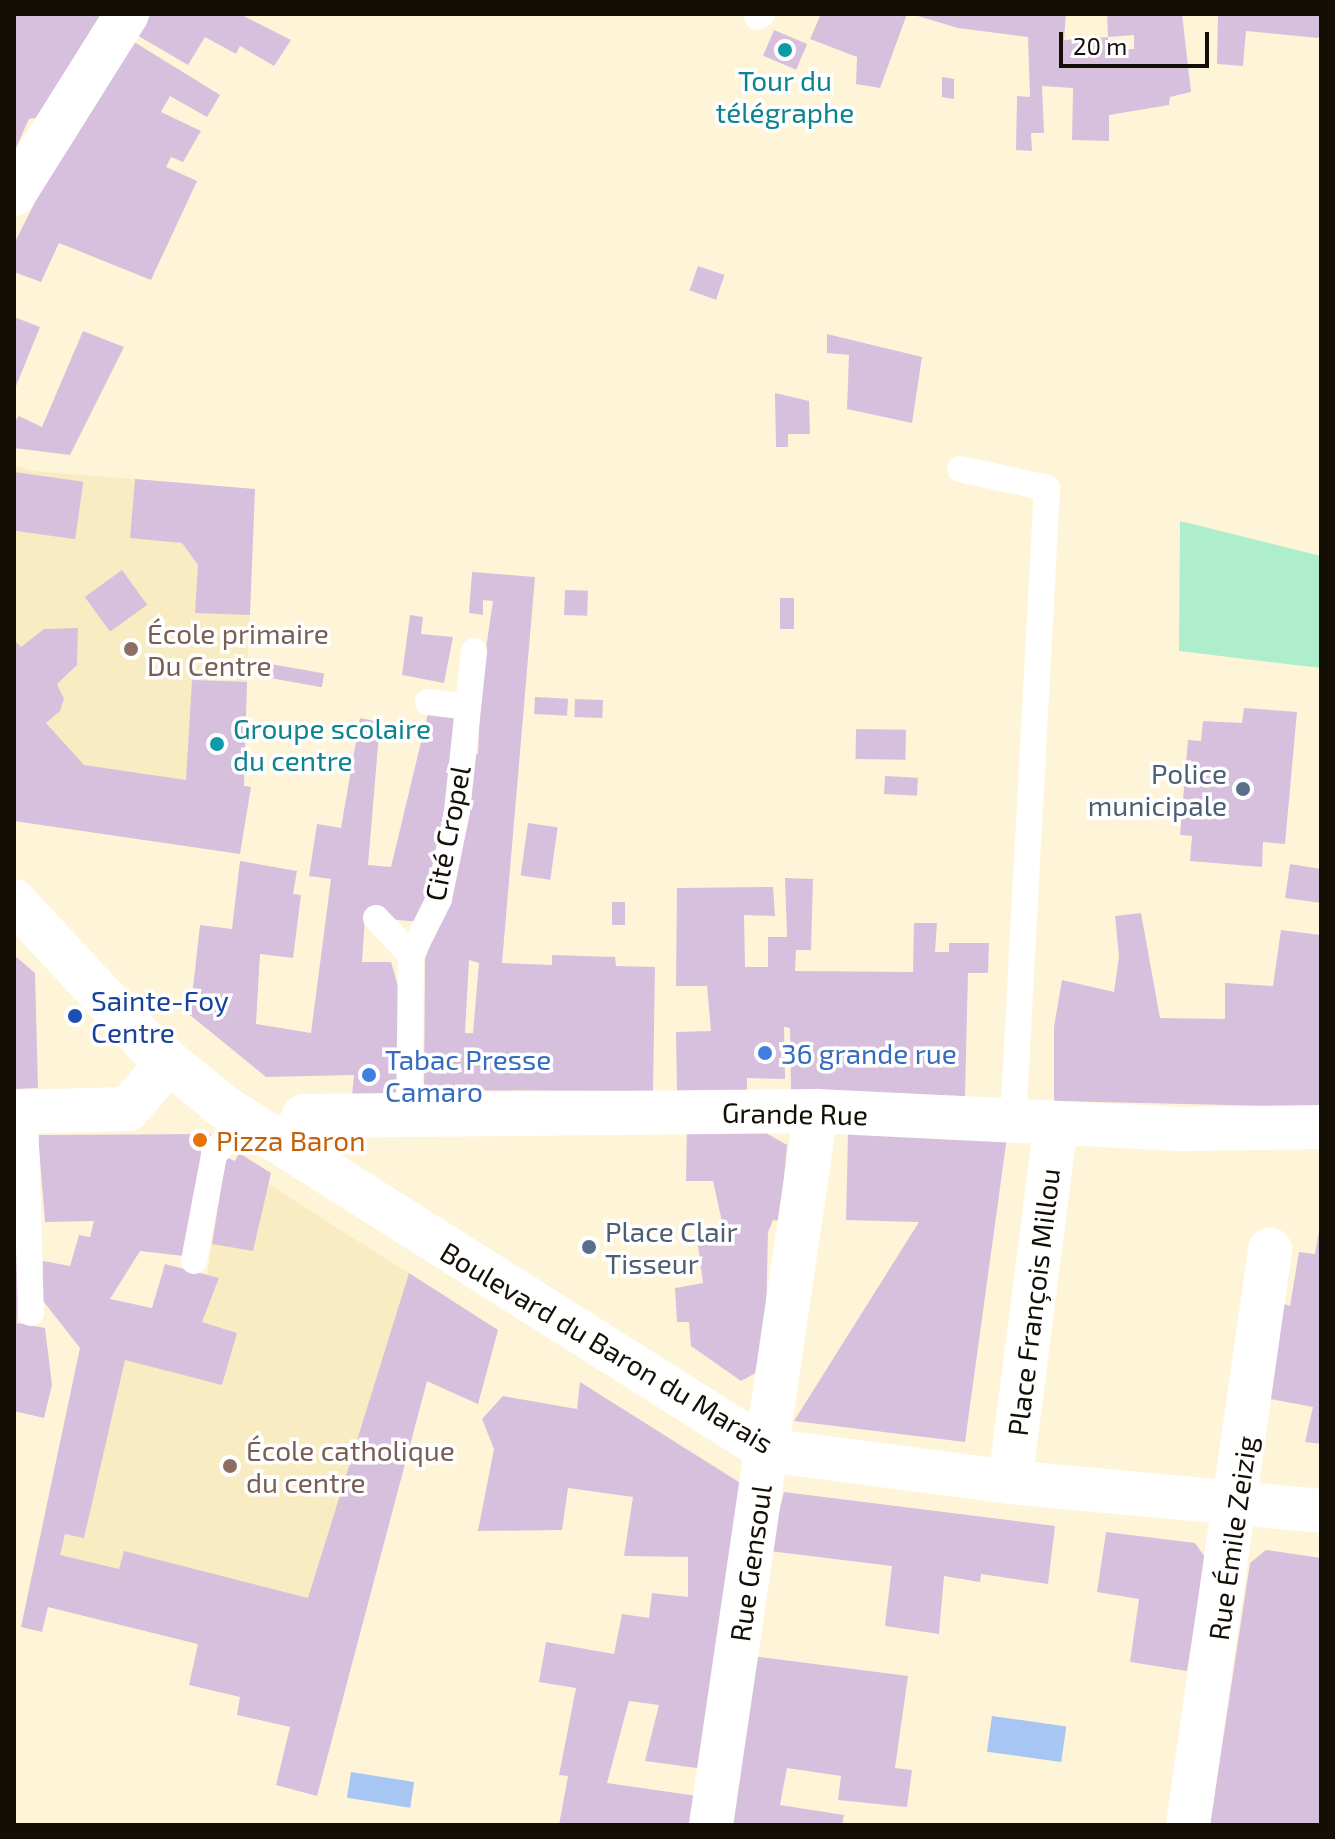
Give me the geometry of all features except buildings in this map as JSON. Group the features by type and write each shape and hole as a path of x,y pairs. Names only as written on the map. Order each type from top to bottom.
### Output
{"street":[{"path":"14,194 127,14"},
{"name":"Boulevard du Baron du Marais","path":"14,901 168,1063 243,1119 767,1450 1010,1482 1238,1500 1321,1511"},
{"path":"20,1112 128,1109 168,1063"},
{"name":"Grande Rue","path":"288,1148 304,1116 816,1111 1034,1122 1321,1127"},
{"name":"Rue Gensoul","path":"711,1825 816,1111"},
{"name":"Place François Millou","path":"1010,1482 1034,1122"},
{"name":"Rue Émile Zeizig","path":"1188,1825 1238,1500 1270,1250"}],"lane":[{"path":"960,469 1047,488 1034,1122"},
{"name":"Cité Cropel","path":"409,1115 411,955 439,899 457,811 474,651"},
{"path":"428,702 468,707"},
{"path":"376,918 411,955"},
{"path":"20,1112 31,1313"},
{"path":"194,1261 214,1155 243,1119"}],"shaded area":[{"name":"École primaire Du Centre","path":"14,465 33,471 255,489 240,854 14,821"},
{"name":"École catholique du centre","path":"226,1157 498,1330 478,1404 427,1382 345,1681 27,1602 80,1348 152,1308 165,1264 207,1275"}],"green space":[{"path":"1180,521 1321,556 1321,668 1179,651"}],"water":[{"path":"992,1716 1066,1726 1061,1762 987,1752"},
{"path":"351,1772 414,1782 410,1808 347,1798"}],"place":[{"name":"Tour du télégraphe","path":"785,50"},
{"name":"École primaire Du Centre","path":"131,649"},
{"name":"Groupe scolaire du centre","path":"217,744"},
{"name":"Police municipale","path":"1243,789"},
{"name":"Sainte-Foy Centre","path":"75,1016"},
{"name":"36 grande rue","path":"765,1053"},
{"name":"Tabac Presse Camaro","path":"369,1075"},
{"name":"Pizza Baron","path":"200,1140"},
{"name":"Place Clair Tisseur","path":"589,1247"},
{"name":"École catholique du centre","path":"230,1466"}]}
